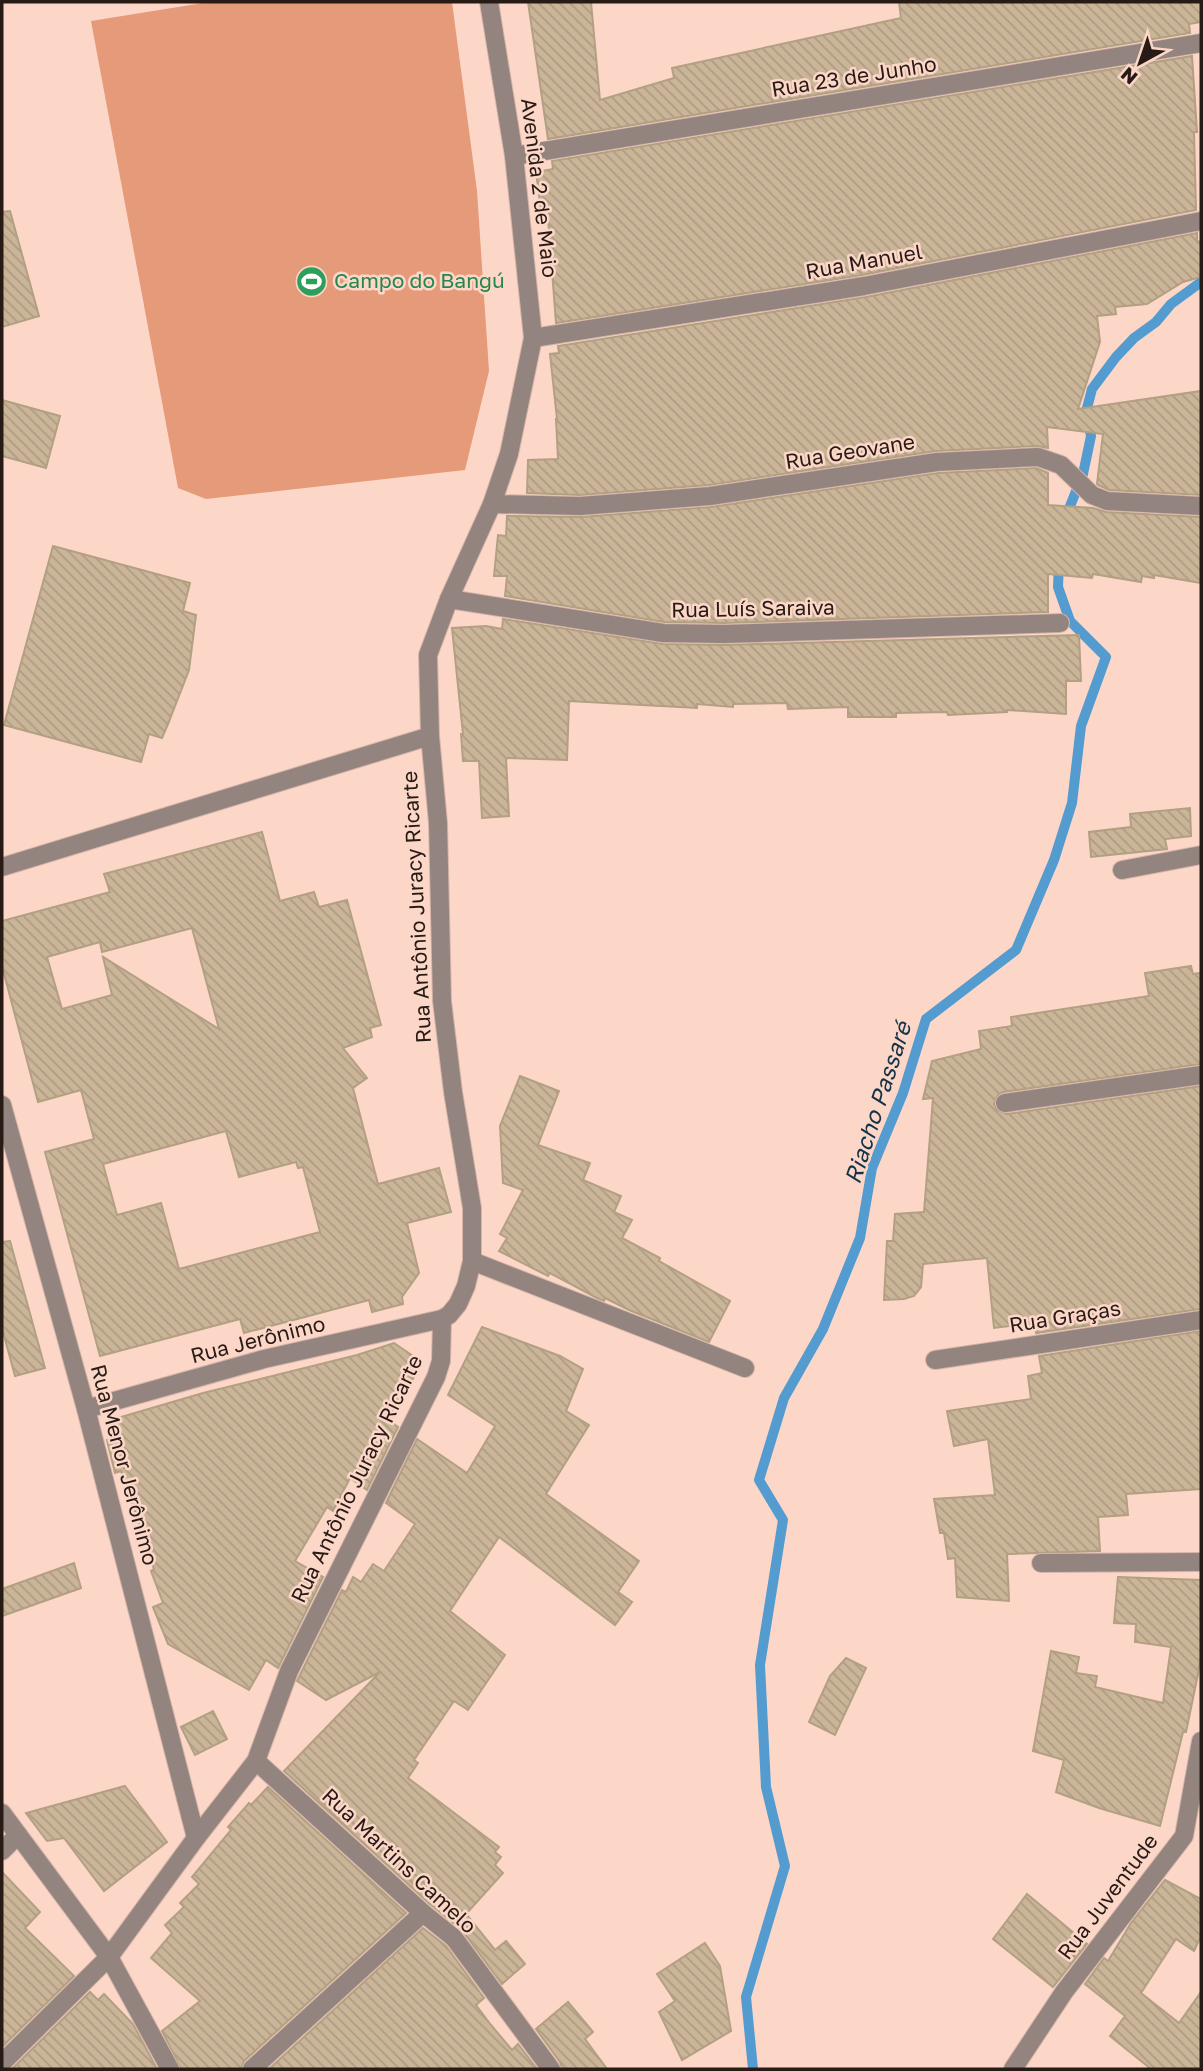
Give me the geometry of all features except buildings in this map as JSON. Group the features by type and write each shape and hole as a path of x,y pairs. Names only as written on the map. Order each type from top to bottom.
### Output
{"street":[{"name":"Avenida 2 de Maio","path":"428,655 449,599 492,504 509,454 533,338 513,156 489,2"},
{"name":"Rua 23 de Junho","path":"513,156 1196,44"},
{"name":"Rua Manuel","path":"533,338 864,286 1195,223"},
{"name":"Rua Geovane","path":"492,504 580,506 710,496 937,462 1038,457 1061,465 1092,495 1107,501 1201,506"},
{"name":"Rua Luís Saraiva","path":"449,599 663,633 737,634 1060,623"},
{"name":"Rua Antônio Juracy Ricarte","path":"2,2063 109,1957 196,1838 257,1761 289,1671 436,1377 441,1361 442,1319 449,1315 462,1297 472,1261 472,1208 453,1092 442,1001 438,823 430,736 428,655"},
{"name":"Rua Antônio Juracy Ricarte","path":"2,867 430,736"},
{"path":"1122,870 1201,855"},
{"path":"1005,1103 1201,1074"},
{"name":"Rua Menor Jerônimo","path":"2,1105 86,1409 196,1838"},
{"path":"472,1261 745,1368"},
{"name":"Rua Jerônimo","path":"86,1409 264,1359 442,1319"},
{"name":"Rua Graças","path":"934,1360 1201,1320"},
{"path":"1041,1563 1201,1562"},
{"name":"Rua Juventude","path":"1013,2068 1064,1992 1193,1838 1201,1741"},
{"name":"Rua Martins Camelo","path":"257,1761 423,1913 454,1938 551,2069"},
{"path":"2,1813 109,1957 170,2069"},
{"path":"2,1851 18,1835"},
{"path":"252,2069 423,1913"}],"shaded area":[{"name":"Campo do Bangú","path":"209,2 452,2 477,191 489,371 465,470 206,499 178,488 91,21"}],"waterway":[{"name":"Riacho Passaré","path":"1066,516 1083,474 1091,436 1086,412 1092,389 1134,338 1156,322 1171,304 1201,282"},
{"name":"Riacho Passaré","path":"753,2069 746,1997 785,1866 766,1787 760,1665 783,1520 759,1480 784,1398 823,1329 860,1238 872,1168 903,1093 926,1019 1016,950 1054,860 1072,803 1081,726 1106,657 1070,621 1058,587 1059,562"}],"place":[{"name":"Campo do Bangú","path":"311,281"}]}
